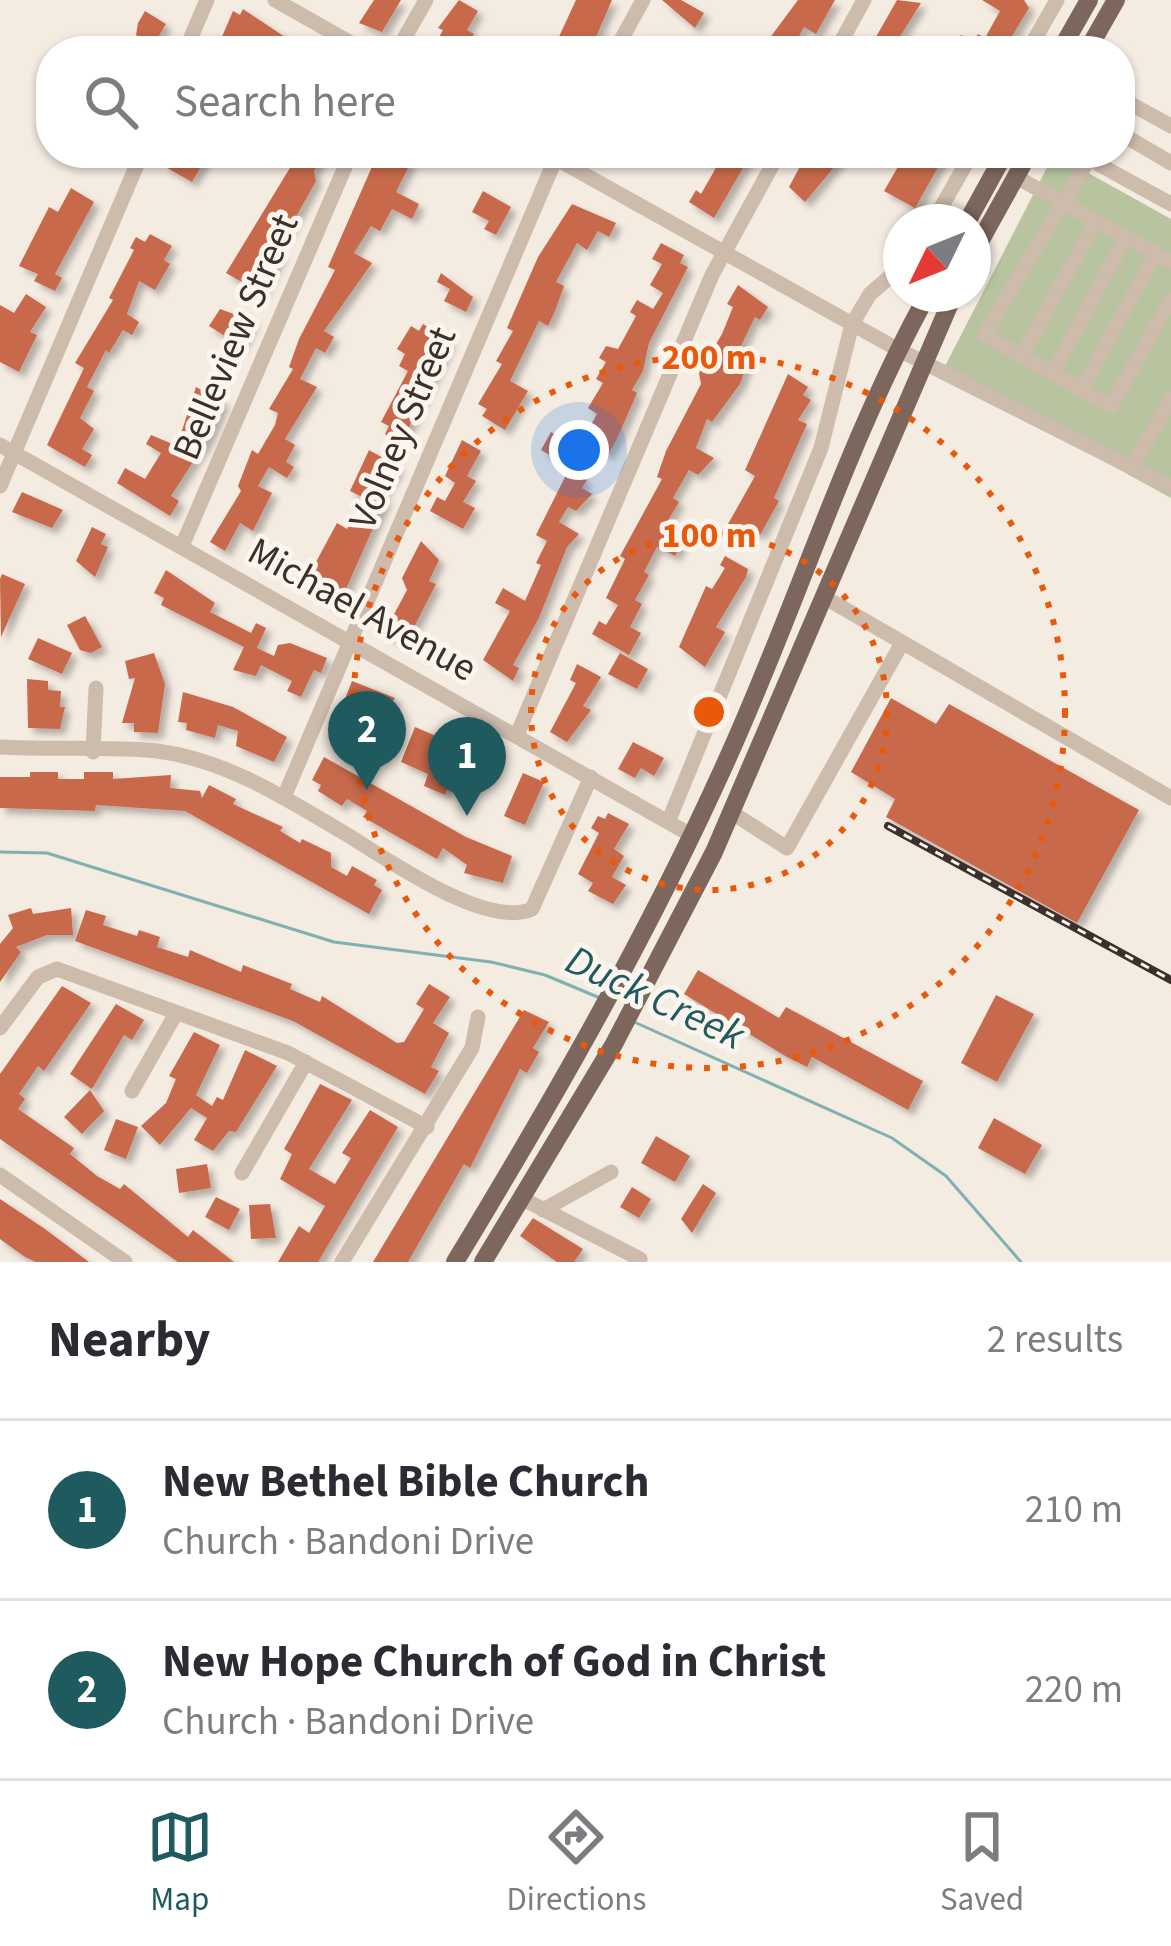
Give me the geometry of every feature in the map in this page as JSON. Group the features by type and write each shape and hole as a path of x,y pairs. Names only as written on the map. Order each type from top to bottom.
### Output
{"main road":[{"path":"1069,36 1089,0"},
{"path":"1096,36 1116,0"},
{"path":"977,204 996,168"},
{"path":"991,222 1021,168"},
{"path":"454,1262 596,1025 691,835 897,349 918,312"},
{"path":"483,1262 618,1036 731,812 945,312"}],"street":[{"path":"191,36 207,0"},
{"path":"275,0 339,36"},
{"path":"406,36 426,0"},
{"path":"623,36 643,0"},
{"path":"844,36 864,0"},
{"path":"1037,36 1057,0"},
{"path":"1135,106 1171,126"},
{"path":"1135,142 1171,163"},
{"path":"0,485 7,448 135,168"},
{"name":"Belleview Street","path":"182,546 345,168"},
{"name":"Volney Street","path":"284,797 547,168"},
{"path":"576,168 921,362 1171,488"},
{"path":"517,735 724,253 771,168"},
{"path":"943,204 964,168"},
{"path":"1082,168 984,335 1111,406 1171,300"},
{"path":"1110,168 1171,204"},
{"path":"1016,177 1164,258 1081,390"},
{"path":"1021,357 1096,220"},
{"path":"1052,374 1126,237"},
{"path":"669,820 821,448 840,352 870,294 883,283"},
{"path":"1132,467 1171,399"},
{"name":"Michael Avenue","path":"7,448 691,835"},
{"path":"824,597 1171,798"},
{"path":"731,812 787,848 902,643"},
{"path":"94,752 96,688"},
{"path":"0,748 156,751 242,774 472,904 520,914 532,909 591,777"},
{"path":"0,1028 51,969 306,1062 427,1127"},
{"path":"131,1091 175,1015"},
{"path":"342,1262 472,1048 478,1017"},
{"path":"242,1173 306,1062"},
{"path":"543,1210 611,1172"},
{"path":"0,1175 124,1262"},
{"path":"521,1198 640,1259"}],"green space":[{"path":"1047,168 1079,168 1171,219 1171,498 942,372 973,312 991,312 991,277"}],"building":[{"path":"374,0 401,0 382,32 359,23"},
{"path":"459,0 478,11 467,30 473,36 440,36 443,30 438,28"},
{"path":"576,0 612,0 596,36 559,36"},
{"path":"662,0 681,0 704,13 695,28"},
{"path":"798,0 835,0 816,34 804,27 799,36 771,36"},
{"path":"897,0 921,3 900,36 877,36"},
{"path":"982,0 1024,0 1029,8 1012,36 986,36 1000,11"},
{"path":"243,9 284,36 222,36 233,11 240,15"},
{"path":"145,11 166,24 159,36 138,36"},
{"path":"168,168 200,168 192,182"},
{"path":"290,168 316,168 316,181 286,235 280,232 271,248 281,254 261,293 226,273"},
{"path":"371,168 408,168 396,192 419,204 412,219 392,209 380,231 371,226 354,253 372,263 324,331 334,337 325,353 316,348 300,379 317,387 285,439 295,445 286,462 294,467 287,478 269,467 258,486 272,493 253,531 240,523 225,551 210,542 241,491 238,486 252,450 258,454 275,425 278,413 269,409 293,369 289,367 299,339 335,270 328,267"},
{"path":"716,168 743,168 714,218 689,202 696,190 701,194"},
{"path":"799,168 833,168 805,202 789,187"},
{"path":"897,168 938,168 917,204 884,191"},
{"path":"71,188 94,202 55,274 62,278 55,291 34,281 38,274 19,266 49,207 58,212"},
{"path":"483,191 511,207 496,235 484,229 489,221 472,212"},
{"path":"572,204 616,223 609,237 598,231 587,250 577,243 556,282 564,286 555,311 548,326 539,321 510,381 528,391 505,430 482,416 487,409 478,404 502,364 496,361 513,331 507,328 538,257"},
{"path":"150,234 172,246 164,260 170,264 155,290 139,281 127,314 139,322 132,335 123,330 109,353 106,350 87,387 94,391 80,418 94,429 82,449 92,455 85,467 47,445 84,368 75,363 113,300 109,298 134,250 130,248 136,237 145,242"},
{"path":"661,243 684,255 680,263 688,267 649,343 643,371 632,390 637,393 617,439 608,455 595,448 579,475 587,480 582,488 592,494 576,511 568,507 559,522 579,534 567,547 539,618 513,665 519,668 513,681 483,660 510,611 495,603 503,588 525,601 547,541 536,535 570,467 541,450 551,432 578,448 581,443 597,414 588,408 603,383 596,379 606,362 599,358 606,346 618,349 636,316 630,312 637,300 653,309 663,293 650,285 662,264 652,259"},
{"path":"441,273 473,297 466,312 444,301 450,289 437,282"},
{"path":"738,285 768,307 760,320 755,317 740,348 751,354 740,384 712,422 707,419 696,448 714,458 698,475 689,470 673,498 679,502 666,524 671,527 667,534 682,542 675,556 657,547 644,572 649,575 635,600 642,604 630,627 641,633 629,655 592,634 599,621 606,625 618,605 606,598 625,559 620,556 662,479 657,477 666,451 701,384 699,373 722,334 733,307 727,304"},
{"path":"26,294 46,307 30,332 37,335 19,372 0,362 0,305 14,313"},
{"path":"220,309 253,321 241,346 209,326"},
{"path":"423,324 450,341 401,444 385,434 389,426 381,422 408,371 399,366 405,354 397,349 411,326 419,331"},
{"path":"788,374 808,387 803,395 811,400 798,420 807,424 774,498 779,501 760,535 752,530 750,535 728,524 755,476 745,470"},
{"path":"196,387 224,402 208,439 171,496 179,501 170,516 117,483 125,468 145,479 161,453 146,444 151,435 177,446"},
{"path":"462,440 481,451 467,476 476,481 463,502 475,508 463,529 430,511 437,497 445,501 455,483 445,476"},
{"path":"369,450 399,467 381,496 386,499 338,607 296,582 303,569 310,573 337,523 347,529 366,499 350,491"},
{"path":"22,492 63,510 52,528 12,512"},
{"path":"92,527 106,534 101,544 108,547 95,577 76,561"},
{"path":"421,541 439,560 429,581 436,584 405,645 384,633 407,590 402,578"},
{"path":"725,556 748,569 716,627 725,632 705,667 679,647 706,586 712,589 725,568 720,565"},
{"path":"166,570 215,603 210,612 251,633 256,623 266,628 257,648 274,656 278,645 290,643 327,658 321,673 314,670 301,697 287,691 292,681 261,665 256,676 233,670 244,647 161,605 164,598 154,593"},
{"path":"2,574 25,584 1,637 0,579"},
{"path":"85,616 102,647 91,653 80,650 67,625"},
{"path":"38,638 72,653 62,674 28,659"},
{"path":"154,653 165,684 158,733 134,732 134,723 122,723 135,678 129,679 125,661"},
{"path":"620,653 648,669 637,689 608,674"},
{"path":"577,664 601,677 583,706 591,710 567,742 550,732 576,683 570,680"},
{"path":"27,679 48,681 48,690 61,691 60,707 65,707 60,729 28,728"},
{"path":"352,681 395,698 377,729 341,709"},
{"path":"183,692 233,707 287,737 274,762 236,746 238,731 218,725 215,738 186,730 187,723 178,722"},
{"path":"891,698 936,724 949,704 1139,810 1077,923 886,817 895,799 851,772"},
{"path":"415,727 443,739 447,732 489,756 481,770 459,757 445,795 424,786 428,774 401,762"},
{"path":"633,742 664,758 654,776 641,768 635,778 618,769"},
{"path":"324,757 466,837 512,856 503,883 464,873 467,865 443,848 437,859 363,817 367,811 347,799 342,806 318,791 321,785 312,780"},
{"path":"30,772 58,772 58,779 84,779 84,772 113,772 113,779 171,775 170,788 200,791 202,798 209,785 236,799 233,804 283,827 280,831 300,843 302,839 331,853 331,867 347,876 352,866 377,880 374,885 382,890 369,914 185,811 96,805 95,811 0,808 0,777 30,777"},
{"path":"523,773 544,782 525,825 504,816"},
{"path":"608,813 629,824 614,849 624,856 612,877 626,885 613,904 588,891 593,883 578,874 599,833 591,828 598,816 605,819"},
{"path":"31,908 33,914 71,908 73,935 47,935 16,947 21,952 0,982 0,944 13,928 8,915"},
{"path":"86,910 106,916 103,925 137,936 139,930 160,937 157,947 188,957 190,950 241,972 243,965 292,984 290,989 320,1002 322,996 397,1043 404,1042 424,1009 416,1004 429,984 450,997 433,1023 449,1033 431,1067 439,1071 425,1094 293,1021 75,941"},
{"path":"698,970 779,1018 786,1007 923,1081 908,1110 812,1057 807,1067 787,1057 684,994"},
{"path":"62,986 91,1003 44,1071 38,1066 19,1094 25,1099 18,1109 74,1148 70,1154 97,1176 120,1189 124,1184 188,1237 193,1230 234,1262 178,1262 0,1139 0,1074"},
{"path":"996,995 1034,1014 997,1082 961,1063"},
{"path":"116,1004 144,1020 132,1040 124,1035 92,1089 70,1074"},
{"path":"524,1010 549,1022 533,1048 539,1052 527,1073 520,1069 470,1168 464,1164 408,1262 373,1262"},
{"path":"194,1032 220,1045 196,1095 212,1106 217,1097 223,1100 245,1050 277,1066 236,1132 229,1131 213,1151 194,1140 207,1118 191,1108 160,1145 141,1126 166,1103 176,1079 169,1076"},
{"path":"320,1084 352,1100 309,1169 335,1184 351,1158 342,1153 370,1110 398,1127 318,1262 278,1262 299,1226 309,1233 325,1206 280,1179 292,1154 284,1149"},
{"path":"90,1090 104,1111 82,1134 64,1117"},
{"path":"994,1118 1042,1145 1025,1174 978,1148"},
{"path":"116,1119 138,1127 126,1159 104,1150"},
{"path":"656,1136 690,1156 675,1182 641,1163"},
{"path":"207,1164 211,1188 179,1193 176,1169"},
{"path":"703,1184 716,1193 692,1233 681,1219"},
{"path":"632,1187 651,1199 639,1218 620,1207"},
{"path":"216,1197 240,1209 229,1230 205,1217"},
{"path":"0,1199 89,1262 36,1262 25,1257 0,1239"},
{"path":"270,1204 276,1238 251,1239 249,1205"},
{"path":"533,1218 583,1249 574,1262 557,1262 520,1236"}],"waterway":[{"name":"Duck Creek","path":"0,852 47,853 334,942 491,962 545,975 600,998"},
{"name":"Duck Creek","path":"632,1021 892,1138 946,1176 1021,1262"}],"railway":[{"path":"888,826 1171,980"}],"place":[{"name":"New Hope Church of God in Christ","path":"367,790"},
{"name":"New Bethel Bible Church","path":"467,816"}]}
